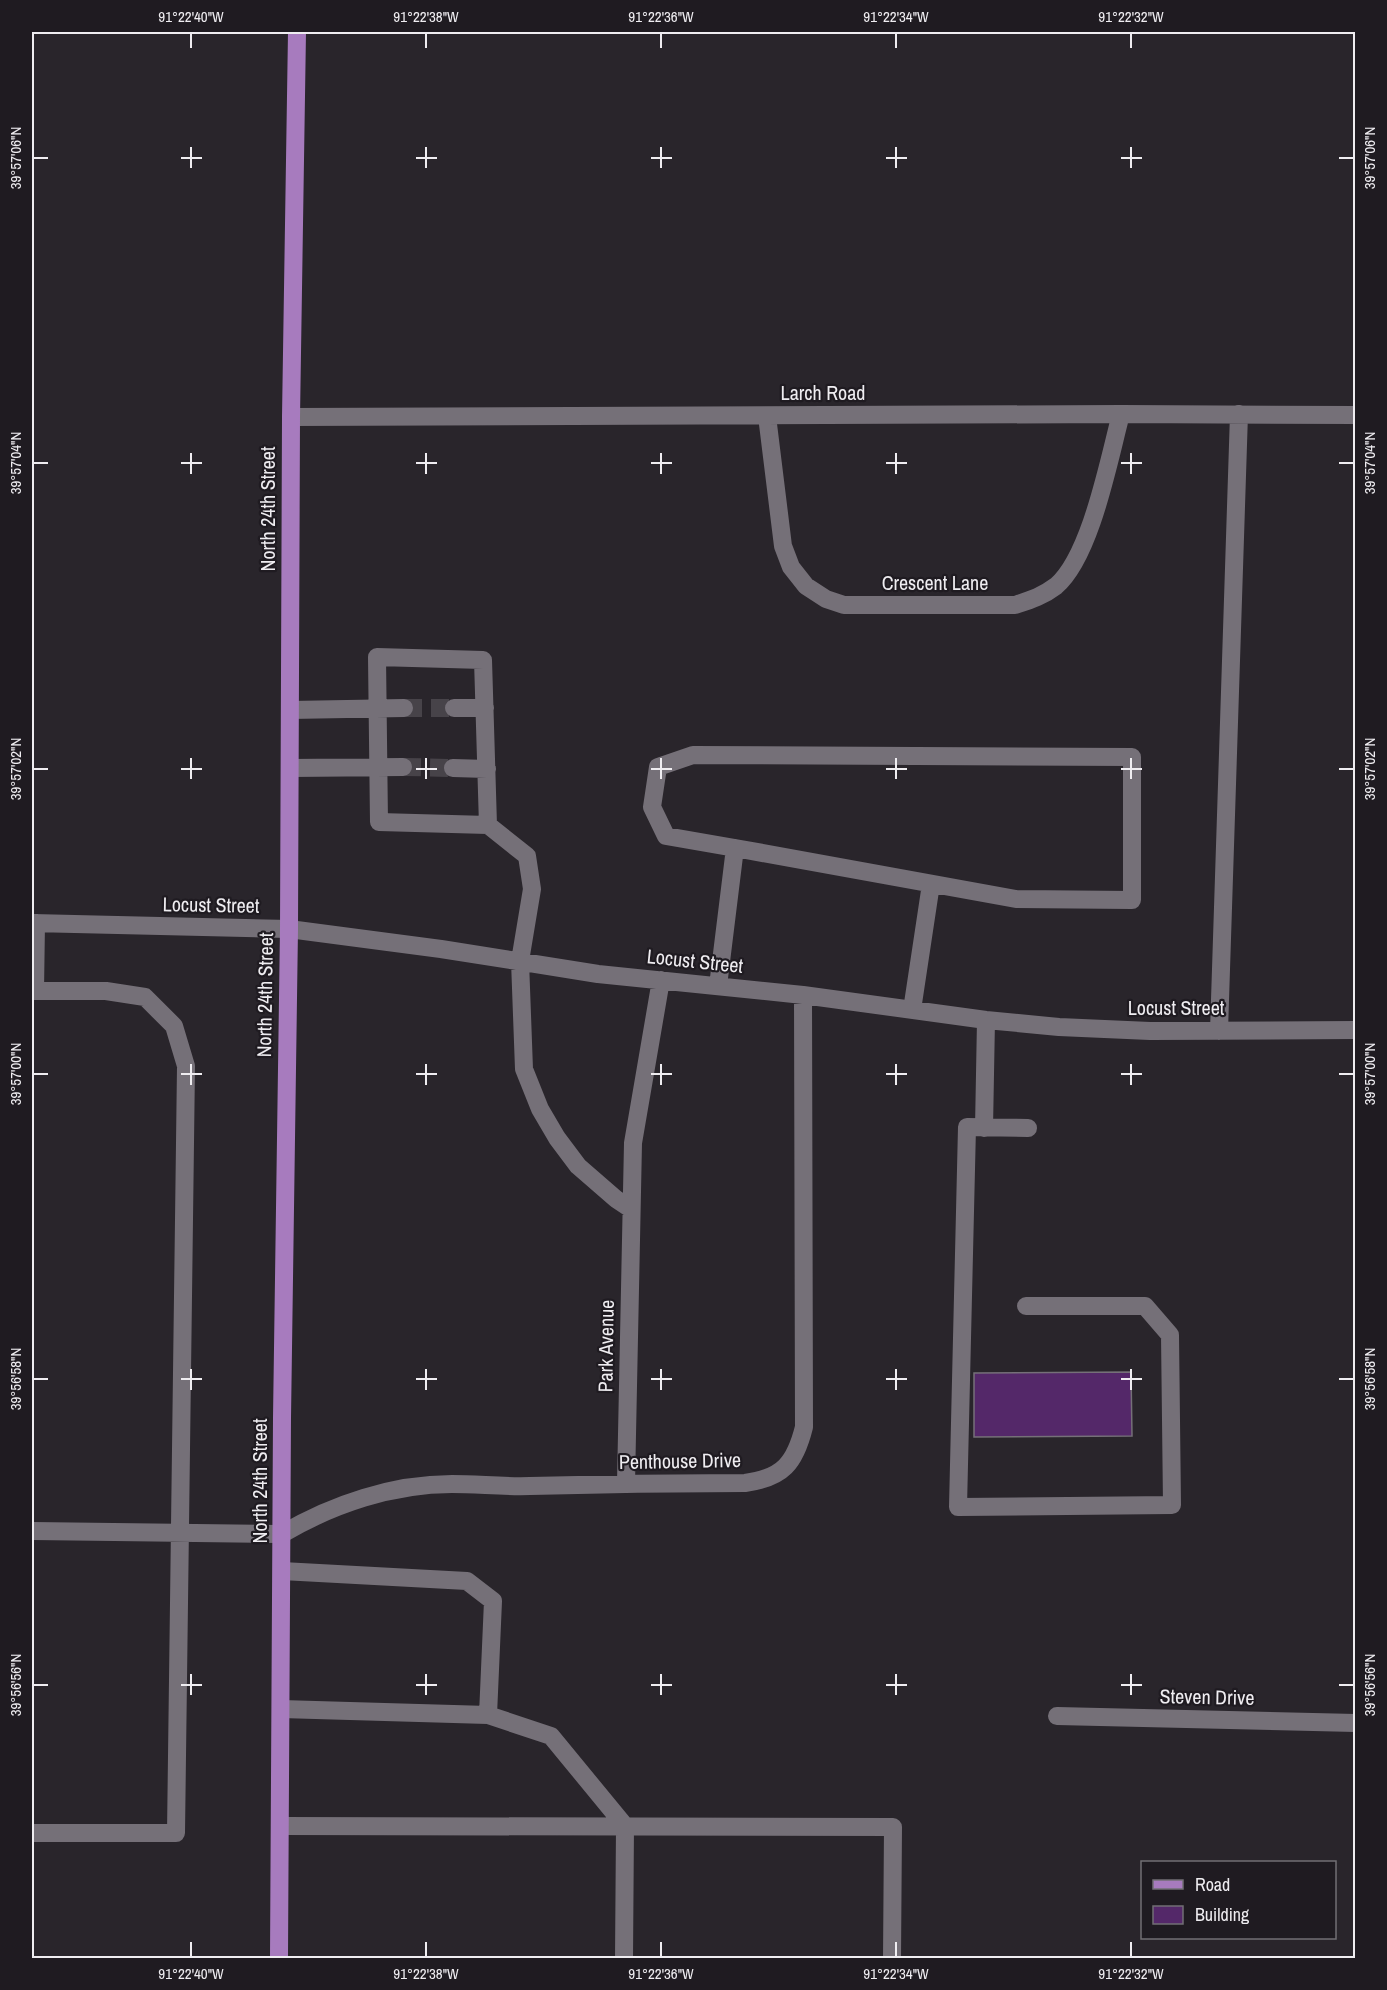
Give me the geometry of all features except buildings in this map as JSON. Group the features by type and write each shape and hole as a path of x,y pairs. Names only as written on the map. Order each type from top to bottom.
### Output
{"main road":[{"name":"North 24th Street","path":"279,1959 282,1418 289,929 291,417 297,32"}],"street":[{"name":"Crescent Lane","path":"767,416 783,546 791,567 807,586 826,598 844,605 1015,605 1039,598 1058,584 1073,566 1090,526 1121,414"},
{"path":"1219,1031 1239,414"},
{"name":"Larch Road","path":"291,417 1356,415"},
{"path":"488,825 483,660 377,657 379,822 488,825 527,856 531,889 520,961 524,1068 540,1109 557,1138 579,1166 630,1209"},
{"path":"290,710 404,708"},
{"path":"454,708 484,708"},
{"path":"693,755 1132,757 1132,900 1016,899 735,848 666,836 652,807 658,767 693,755"},
{"path":"290,768 403,767"},
{"path":"453,768 487,770"},
{"path":"718,986 735,848"},
{"path":"912,1010 931,884"},
{"path":"32,1833 176,1833 186,1066 174,1026 145,997 106,991 33,991 34,923"},
{"name":"Locust Street","path":"34,923 289,929 597,974 803,995 986,1020 1059,1027 1139,1031 1356,1030"},
{"name":"Park Avenue","path":"626,1484 633,1143 661,980"},
{"name":"Penthouse Drive","path":"282,1533 305,1520 350,1502 401,1489 450,1484 503,1487 745,1484 763,1481 779,1473 798,1450 804,1427 803,995"},
{"path":"984,1128 986,1020"},
{"path":"1026,1306 1145,1306 1170,1335 1172,1506 958,1507 967,1127 1028,1128"},
{"path":"32,1532 282,1533"},
{"path":"282,1571 467,1581 493,1601 488,1715"},
{"path":"281,1709 488,1715 551,1736 625,1827 624,1959"},
{"name":"Steven Drive","path":"1056,1716 1356,1723"},
{"path":"280,1826 893,1827 892,1959"}],"tunnel":[{"path":"404,708 454,708"},
{"path":"403,767 453,768"}]}
